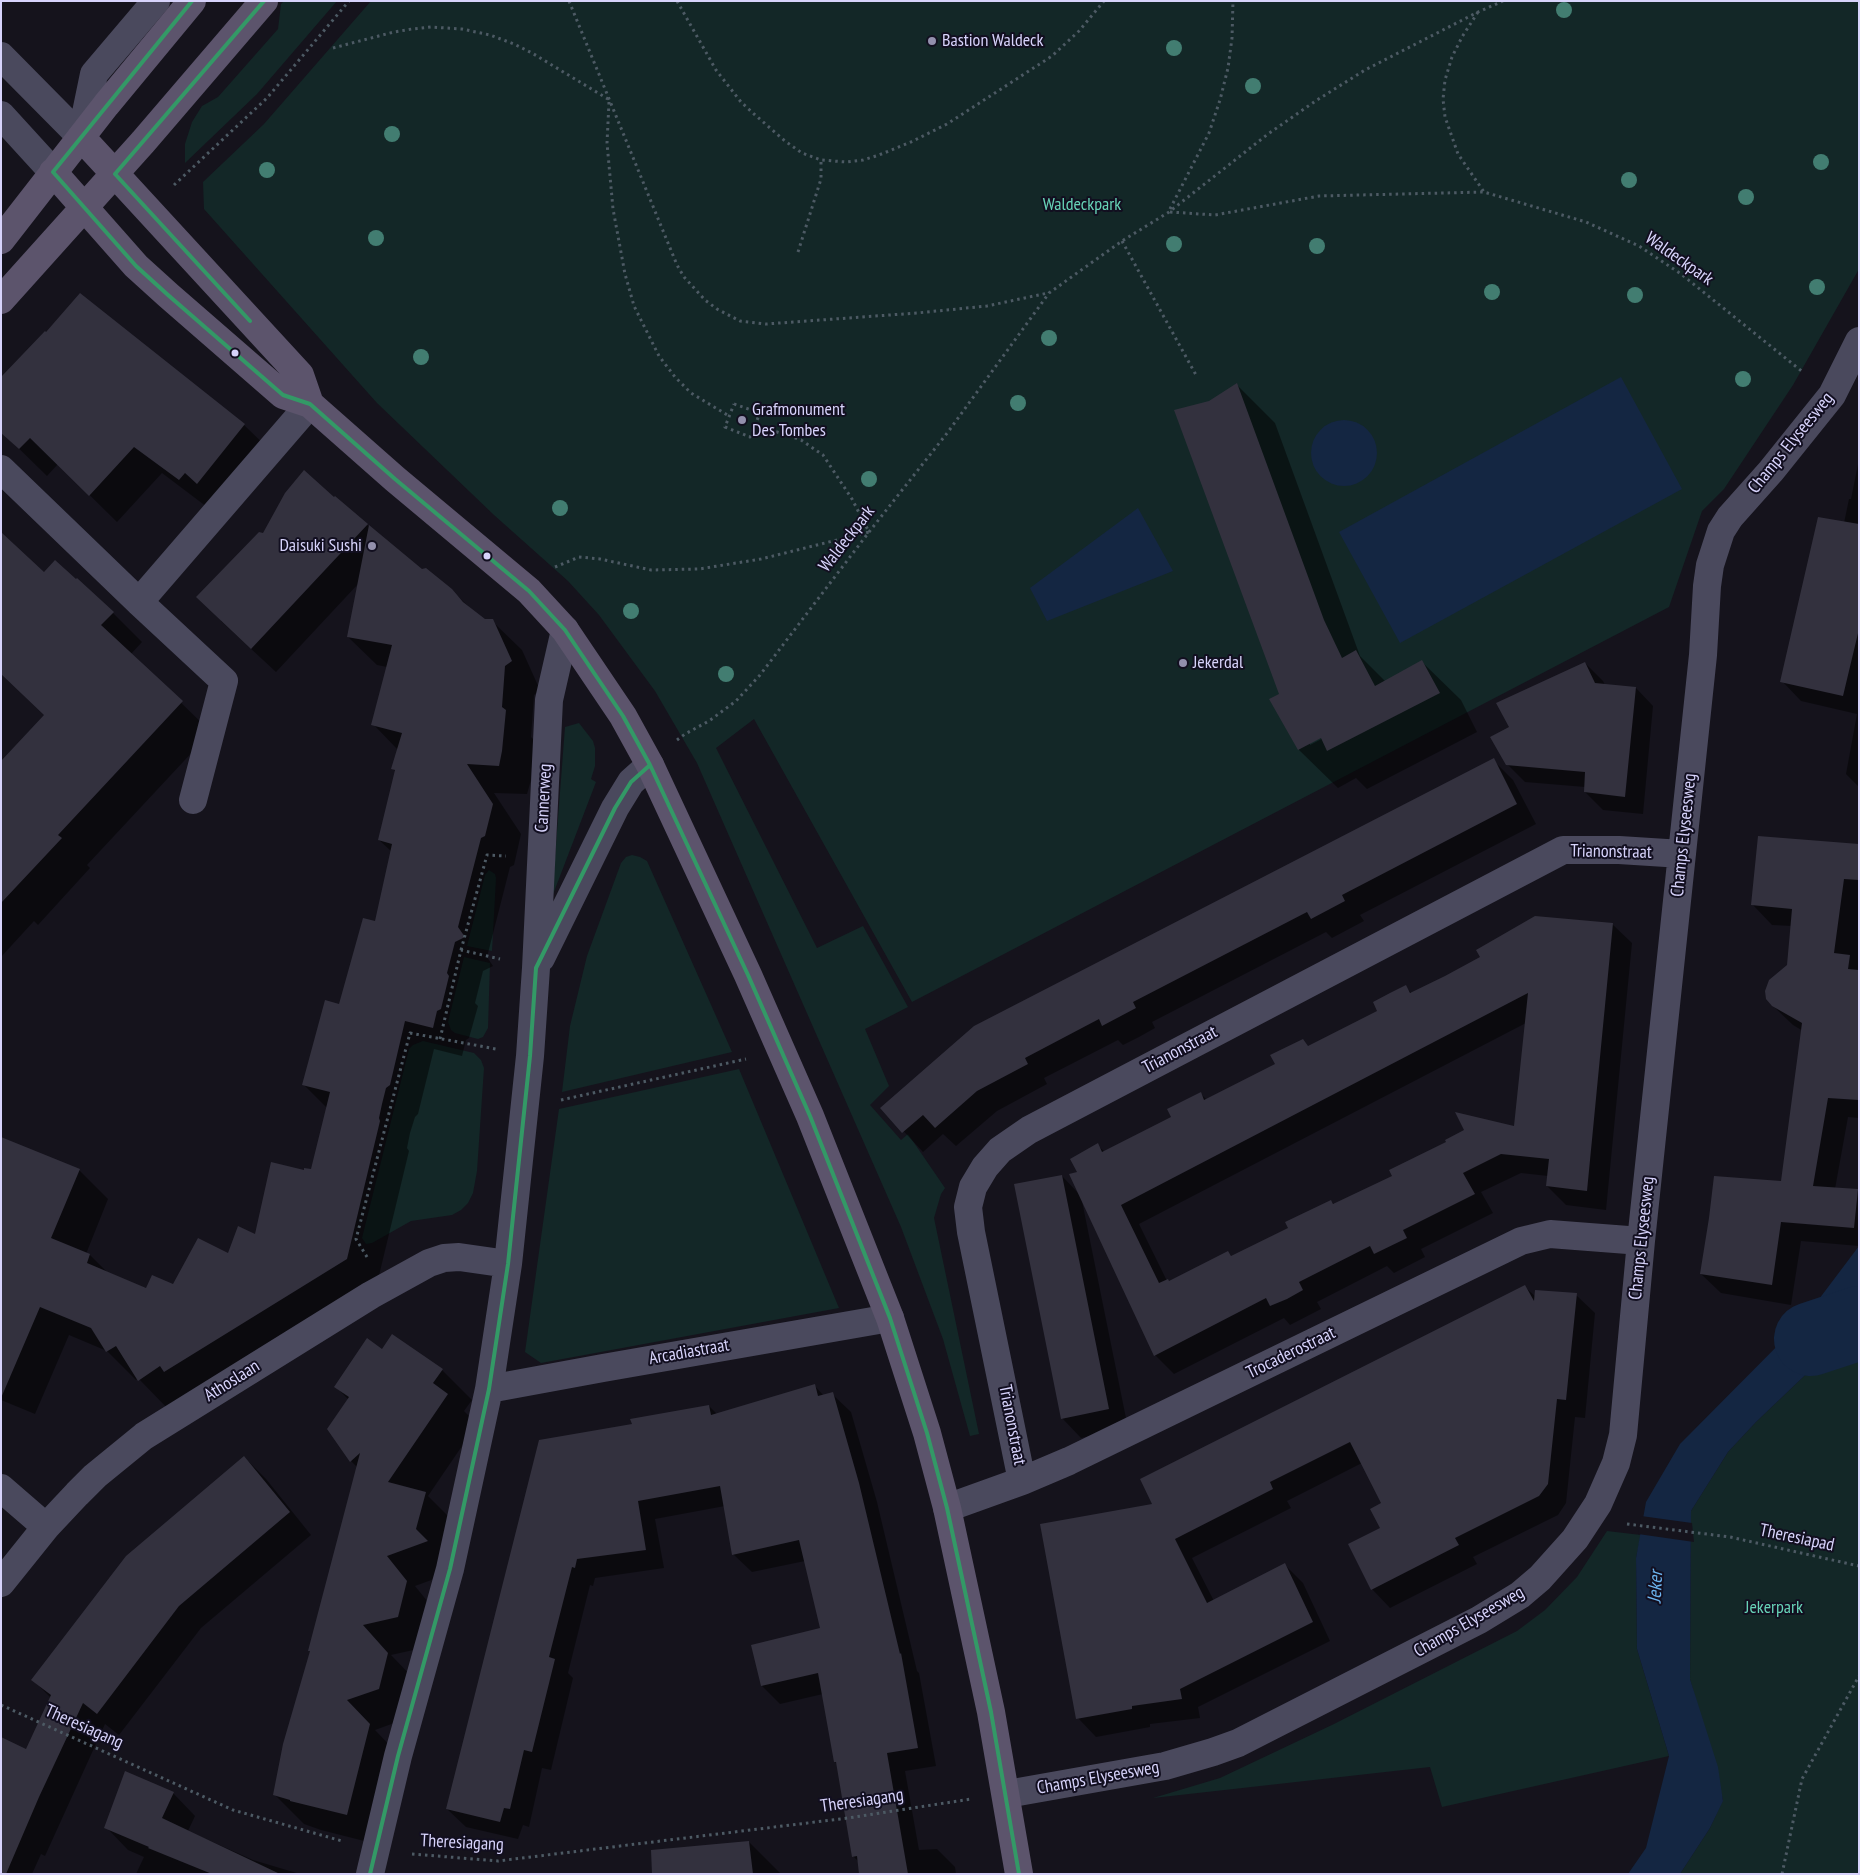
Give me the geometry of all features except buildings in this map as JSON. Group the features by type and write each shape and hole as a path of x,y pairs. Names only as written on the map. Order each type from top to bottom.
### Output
{"main road":[{"path":"1,240 112,98 192,1"},
{"path":"1,300 115,174 264,1"},
{"path":"81,137 300,375 310,404"},
{"path":"53,172 136,266 237,356 283,395 310,404 394,479 529,591 565,630 610,694 650,764 748,975 810,1116 890,1318 927,1433 966,1587 1007,1794 1019,1874"}],"street":[{"path":"81,137 94,74 156,1"},
{"path":"1,56 81,137"},
{"path":"1,115 53,172"},
{"name":"Champs Elyseesweg","path":"1007,1794 1165,1766 1238,1743 1480,1620 1520,1595 1540,1578 1590,1518 1616,1463 1623,1436 1641,1241 1703,655 1707,586 1714,549 1721,531 1730,517 1771,471 1832,395 1858,342"},
{"path":"139,602 310,404"},
{"path":"1,469 224,681 193,800"},
{"name":"Cannerweg","path":"373,1862 398,1756 450,1569 489,1389 508,1264 530,1056 549,700 565,630"},
{"name":"Cannerweg","path":"536,968 615,808 631,782 650,764"},
{"name":"Trianonstraat","path":"1022,1481 1005,1389 971,1232 968,1207 974,1187 985,1167 1000,1150 1029,1130 1562,850 1579,849 1682,854"},
{"name":"Trocaderostraat","path":"947,1508 1022,1481 1078,1457 1521,1241 1550,1234 1641,1241"},
{"name":"Athoslaan","path":"1,1583 46,1526 95,1476 144,1436 429,1263 459,1256 508,1264"},
{"name":"Arcadiastraat","path":"489,1389 890,1318"},
{"path":"1,1488 46,1526"}],"path":[{"path":"188,173 267,98 349,1"},
{"path":"569,1 677,265 684,277 705,300 717,309 740,321 766,324 987,306 1049,293"},
{"path":"676,1 716,70 741,102 785,141 802,153 821,160 846,162 863,160 911,142 947,124 1052,56 1078,31 1104,1"},
{"path":"1169,212 1208,133 1220,100 1228,68 1232,38 1233,1"},
{"name":"Waldeckpark","path":"684,734 709,721 736,701 748,689 868,532 948,432 1049,293 1122,241 1169,212 1268,134 1317,100 1365,70 1503,1"},
{"path":"1478,12 1452,57 1445,80 1443,99 1445,117 1458,154 1484,192"},
{"path":"333,48 403,31 431,27 462,29 490,35 514,44 609,99"},
{"path":"609,99 608,143 613,209 625,274 634,306 659,356 675,378 691,393 729,416"},
{"path":"798,252 821,179 821,160"},
{"name":"Waldeckpark","path":"1169,212 1215,215 1319,196 1484,192 1586,222 1639,246 1681,274 1832,395"},
{"path":"1122,241 1196,374"},
{"path":"734,404 760,413 750,437 725,427 729,416 734,404"},
{"path":"529,591 551,569 579,558 600,559 651,570 699,569 761,559 868,532 852,499 823,455 801,440 756,425"},
{"path":"440,1039 461,950 487,855 541,858"},
{"path":"461,950 536,968"},
{"path":"385,1288 356,1239 410,1033 530,1056"},
{"path":"524,1108 781,1051"},
{"name":"Theresiapad","path":"1620,1523 1730,1537 1859,1566"},
{"path":"1782,1874 1802,1779 1859,1676"},
{"name":"Theresiagang","path":"1,1705 234,1810 373,1862 498,1861 848,1818 1007,1794"}],"green space":[{"path":"284,1 337,1 257,94 185,163 185,144 192,122 202,106 218,97 278,29 281,4"},
{"path":"371,1 1859,1 1859,269 1793,385 1724,489 1702,511 1669,607 912,1002 754,719 716,748 817,948 863,926 908,1007 865,1029 889,1086 870,1105 901,1140 908,1134 945,1188 941,1194 934,1218 979,1434 970,1436 943,1339 901,1227 697,763 655,691 599,615 568,581 494,515 377,403 204,209 203,182 264,124"},
{"path":"579,723 593,741 595,766 591,779 596,782 552,897 565,727"},
{"path":"632,855 647,861 732,1052 562,1092 570,1026 587,956 621,863 626,857"},
{"path":"489,870 495,874 496,878 492,951 467,946 485,875"},
{"path":"464,957 490,963 488,1028 483,1037 478,1039 455,1033 451,1030 448,1022"},
{"path":"423,1041 474,1053 481,1060 484,1068 477,1171 473,1193 468,1203 452,1215 411,1221 372,1243 366,1244 362,1238 409,1049"},
{"path":"739,1069 839,1308 541,1363 525,1352 559,1109"},
{"name":"Jekerpark","path":"1859,1315 1859,1874 1680,1874 1710,1828 1723,1800 1690,1679 1691,1511 1728,1452 1756,1422 1821,1360"},
{"path":"1607,1531 1641,1535 1636,1558 1637,1649 1669,1756 1442,1807 1430,1767 1153,1798 1220,1778 1334,1724 1517,1631 1545,1610 1577,1577"}],"water":[{"path":"1621,377 1682,489 1400,643 1339,532"},
{"path":"1338,420 1350,420 1362,425 1372,435 1377,447 1375,466 1362,481 1350,486 1338,486 1326,481 1316,471 1311,459 1311,447 1316,435 1326,425"},
{"path":"1138,508 1173,571 1047,621 1030,588"},
{"path":"1859,1246 1859,1315 1821,1360 1756,1422 1728,1452 1691,1511 1690,1679 1718,1767 1723,1801 1710,1828 1680,1874 1628,1874 1646,1848 1669,1756 1637,1649 1636,1558 1646,1502 1680,1444 1804,1319"}],"pier":[{"path":"1641,1516 1692,1523 1694,1542 1638,1534"}],"waterway":[{"name":"Jeker","path":"1811,1339 1859,1323"}],"transit line":[{"path":"192,1 53,172 136,266 168,295 283,395 310,404 395,479 529,591 565,630 623,716 650,765 748,975 810,1116 890,1318 927,1433 947,1508 991,1712 1019,1874"},
{"path":"250,321 115,174 264,1"},
{"path":"370,1874 398,1756 450,1569 489,1389 508,1264 530,1056 536,968 615,808 631,782 650,765"}],"place":[{"name":"Bastion Waldeck","path":"932,41"},
{"name":"Grafmonument Des Tombes","path":"742,420"},
{"name":"Daisuki Sushi","path":"372,546"},
{"name":"Jekerdal","path":"1183,663"}]}
